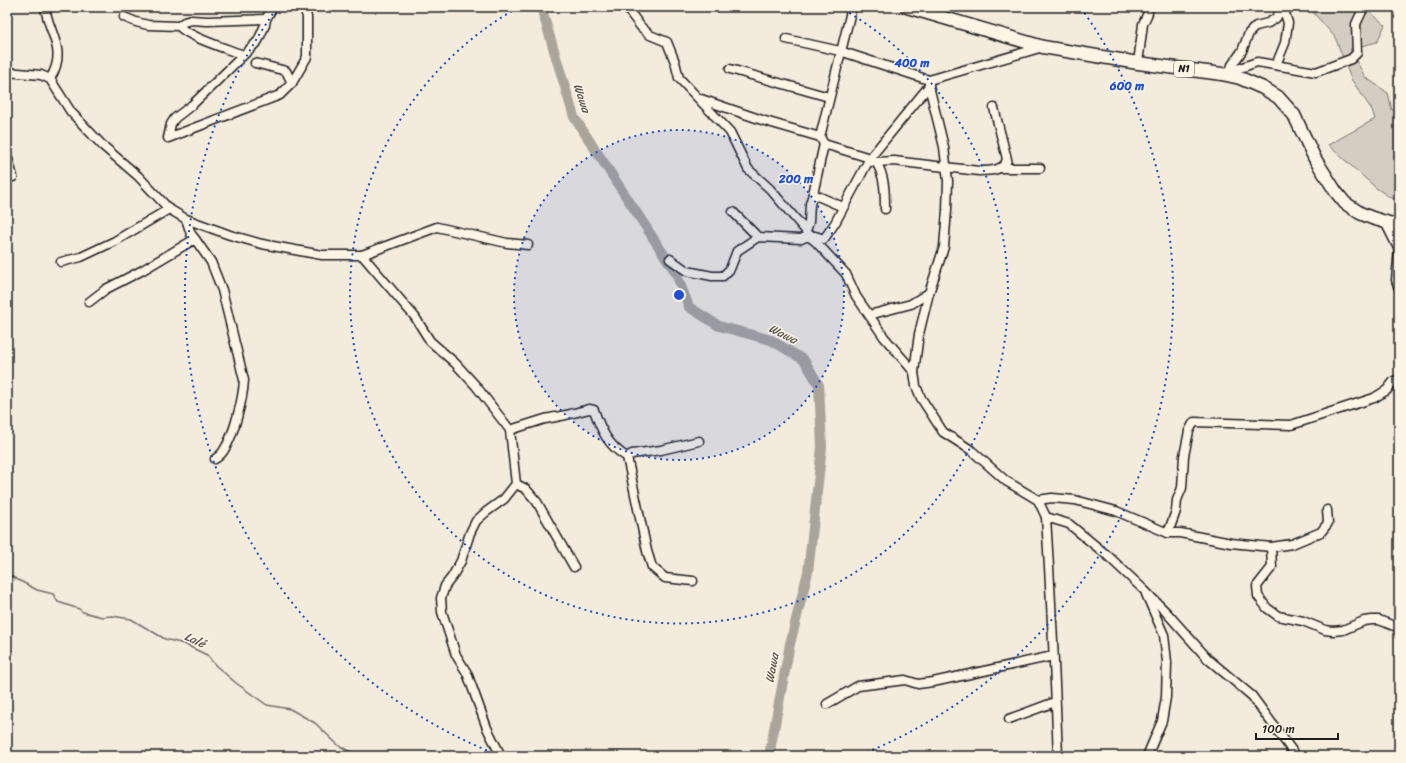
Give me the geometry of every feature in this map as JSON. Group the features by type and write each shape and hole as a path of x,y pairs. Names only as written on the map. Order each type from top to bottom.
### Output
{"highway":[{"name":"N1","path":"907,7 1043,47 1138,63 1226,72 1240,78 1278,97 1294,115 1315,159 1336,192 1345,202 1360,213 1399,226"}],"street":[{"path":"45,7 58,51 56,69 50,79"},
{"path":"273,7 266,19 258,41 192,105 175,118 170,124 168,138 280,95 292,83 307,57 307,17 304,7"},
{"path":"626,7 641,27 650,34 667,42 675,62 679,78 730,132 748,169 770,189 807,233 846,274 856,296 884,337 914,372"},
{"path":"670,259 687,271 712,276 723,276 730,269 738,251 758,237 802,239 807,233 810,204 830,97 840,51 852,7"},
{"path":"1276,65 1285,43 1288,22 1283,7"},
{"path":"1226,72 1242,51 1249,33 1256,26 1268,23 1276,18 1283,7"},
{"path":"1226,72 1257,62 1316,72 1351,59 1357,53 1356,24 1364,7"},
{"path":"1138,63 1142,24 1148,13"},
{"path":"124,17 148,25 179,26 199,38 243,55"},
{"path":"179,26 184,22 191,20 207,21 266,19"},
{"path":"786,39 840,51 929,83"},
{"path":"807,233 824,239 871,161 929,83 1043,47"},
{"path":"255,63 286,71 292,83"},
{"path":"730,69 830,97"},
{"path":"7,72 41,75 50,79 76,117 102,145 138,176 169,209 186,219 262,244 322,255 362,254 437,227 507,243 528,245"},
{"path":"929,83 944,147 948,181 948,210 944,247 929,293 919,334 914,372 916,386 921,398 943,432 971,450 1006,481 1038,500 1046,517 1058,756"},
{"path":"699,98 822,140 871,161 880,169 884,184 885,209"},
{"path":"994,108 1007,159 1006,163 1001,168"},
{"path":"7,155 13,177"},
{"path":"871,161 894,161 979,172 1001,168 1040,168"},
{"path":"813,194 844,206"},
{"path":"61,262 81,256 115,241 169,209"},
{"path":"733,212 758,237"},
{"path":"186,219 191,234 211,262 222,290 244,380 243,391 232,435 223,452 215,459"},
{"path":"1385,222 1399,250 1396,280 1399,286"},
{"path":"89,302 106,289 195,239"},
{"path":"362,254 415,317 430,341 456,363 510,430 516,484 504,499 476,521 470,533 461,561 445,586 441,598 442,612 456,655 467,673 487,728 501,756"},
{"path":"870,315 911,304 929,293"},
{"path":"1168,533 1176,510 1177,500 1182,488 1184,456 1189,431 1194,422 1291,425 1374,398 1387,390 1394,380 1399,380"},
{"path":"510,430 544,419 589,409 594,410 602,432 610,444 627,457 647,551 652,567 665,578 693,581"},
{"path":"627,457 632,454 661,450 699,441"},
{"path":"516,484 526,489 537,502 574,567"},
{"path":"1038,500 1052,498 1075,500 1116,510 1168,533 1180,533 1231,543 1271,547 1292,544 1321,532 1328,523 1327,510"},
{"path":"1046,517 1069,524 1108,556 1143,589 1166,612 1208,659 1252,696 1296,756"},
{"path":"1271,547 1272,567 1257,586 1258,596 1267,608 1278,616 1303,621 1325,630 1333,631 1343,630 1364,621 1372,620 1379,620 1399,628"},
{"path":"1143,589 1164,635 1167,662 1166,697 1162,721 1147,756"},
{"path":"827,704 858,686 905,680 918,684 933,682 1053,656"},
{"path":"1008,719 1055,702"}],"shaded area":[{"path":"1297,7 1343,7 1370,12 1385,25 1377,42 1350,49 1365,77 1388,93 1392,110 1399,110 1399,203 1376,188 1328,145 1375,119 1372,110 1351,79 1335,37 1312,11"}],"waterway":[{"name":"Wawa","path":"541,7 574,117 676,273 689,307 719,326 771,340 804,360 819,385 822,447 808,572 790,644 769,756"},
{"name":"Lalé","path":"7,574 37,590 53,594 58,602 79,609 83,612 102,617 112,616 131,619 165,639 184,644 207,655 214,664 236,683 267,705 290,709 315,723 338,745 358,756"}]}
